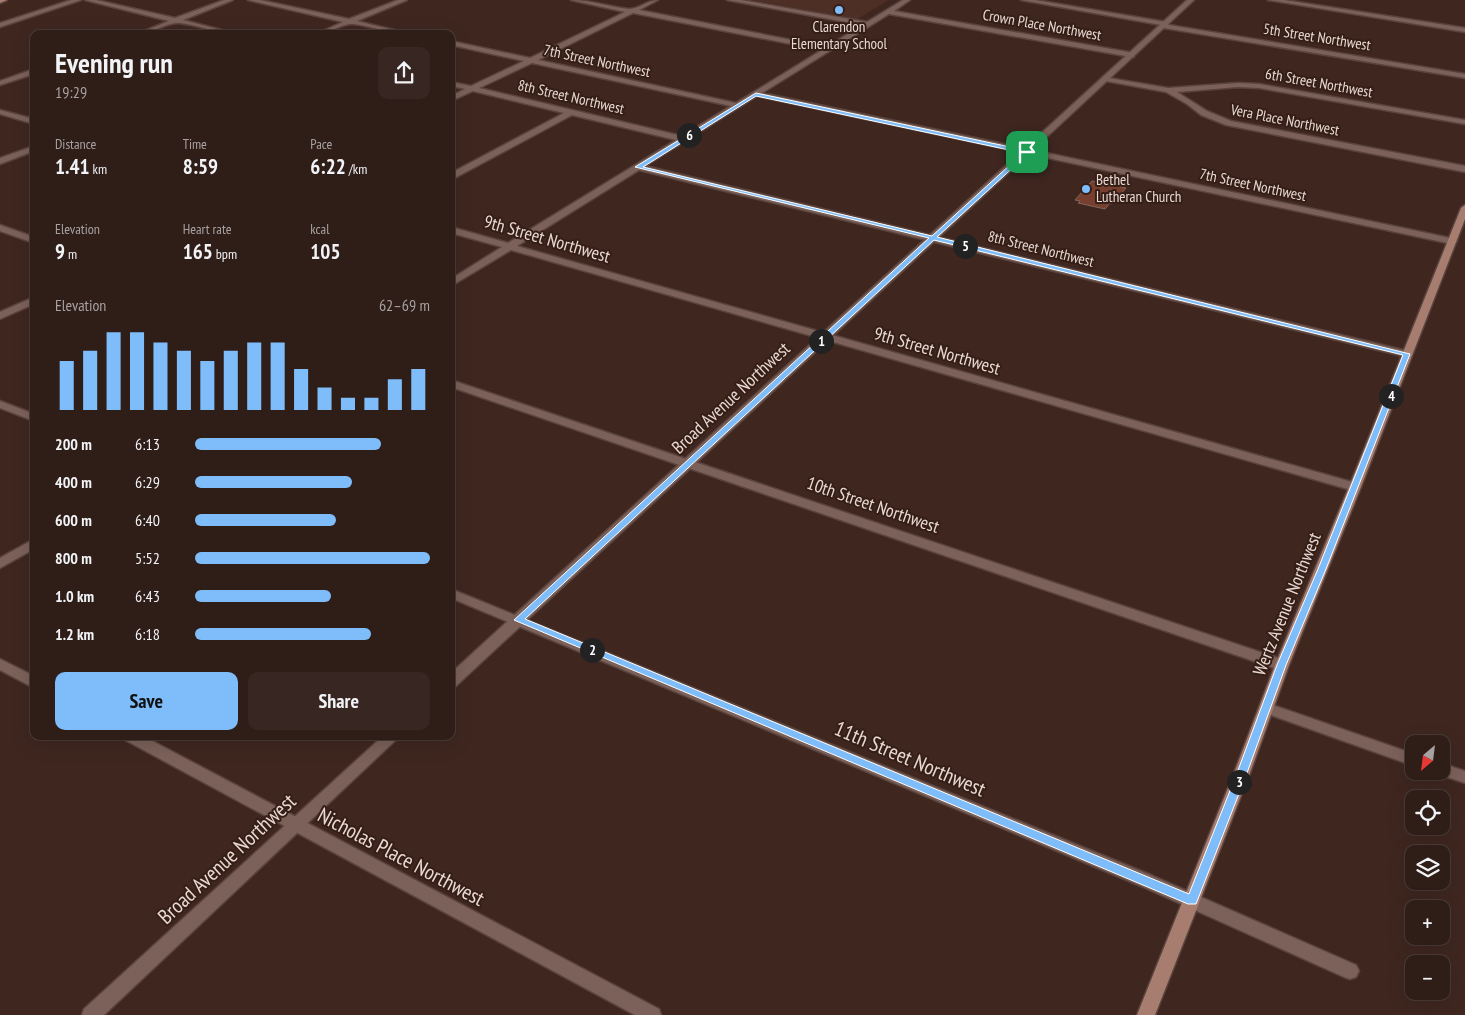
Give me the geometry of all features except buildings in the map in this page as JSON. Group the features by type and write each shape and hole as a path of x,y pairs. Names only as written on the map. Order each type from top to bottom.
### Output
{"main road":[{"path":"0,1 4,0"},
{"name":"Wertz Avenue Northwest","path":"1146,1015 1282,665 1355,487 1465,208"}],"street":[{"path":"0,25 78,0"},
{"path":"88,0 217,30"},
{"path":"150,30 230,0"},
{"path":"251,0 389,30"},
{"path":"329,30 404,0"},
{"path":"574,0 829,49"},
{"path":"455,97 656,0"},
{"path":"730,0 868,24"},
{"path":"455,281 907,0"},
{"name":"5th Street Northwest","path":"1024,0 1465,76"},
{"name":"Broad Avenue Northwest","path":"455,678 1191,0"},
{"path":"1271,0 1465,30"},
{"name":"Crown Place Northwest","path":"888,12 1132,55"},
{"name":"7th Street Northwest","path":"455,44 737,105"},
{"path":"0,83 30,72"},
{"name":"Vera Place Northwest","path":"1106,79 1168,90 1190,102 1204,113 1229,123 1465,169"},
{"name":"8th Street Northwest","path":"455,85 684,139"},
{"name":"6th Street Northwest","path":"1168,90 1238,85 1259,86 1465,122"},
{"name":"7th Street Northwest","path":"756,94 1452,242"},
{"path":"0,112 30,121"},
{"path":"455,175 570,112"},
{"path":"0,161 30,150"},
{"name":"8th Street Northwest","path":"638,167 1407,354"},
{"path":"0,228 30,239"},
{"name":"9th Street Northwest","path":"455,231 1355,487"},
{"path":"0,316 30,302"},
{"name":"10th Street Northwest","path":"455,384 1282,665"},
{"path":"0,404 30,416"},
{"path":"0,564 30,545"},
{"name":"11th Street Northwest","path":"455,595 1192,900 1350,971"},
{"path":"0,664 30,681"},
{"path":"1266,708 1405,757"},
{"name":"Nicholas Place Northwest","path":"137,740 652,1015"},
{"name":"Broad Avenue Northwest","path":"91,1015 389,740"},
{"path":"1450,772 1465,778"}],"shaded area":[{"name":"Clarendon Elementary School","path":"752,0 889,0 857,19"}],"place":[{"name":"Clarendon Elementary School","path":"839,10"},
{"name":"Bethel Lutheran Church","path":"1086,189"}],"route":[{"path":"1027,152 756,94 638,167 933,238 1407,354 1282,665 1192,900 518,620 689,464 933,238 1027,152"}]}
